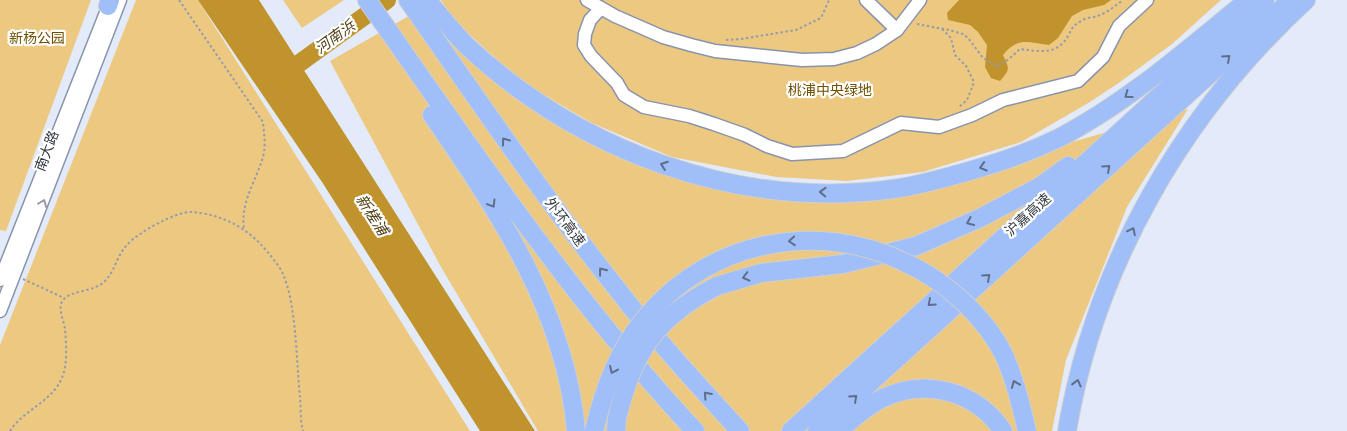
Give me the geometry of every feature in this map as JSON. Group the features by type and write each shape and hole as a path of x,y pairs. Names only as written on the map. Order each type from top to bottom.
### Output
{"highway":[{"path":"354,0 381,30 533,235 597,317 695,431"},
{"path":"367,0 381,30 484,190 507,228 526,265 565,364 574,405 576,431"},
{"path":"416,2 497,73 538,103 582,130 629,152 679,170 730,183 781,191 835,193 894,189 951,177 1008,160 1058,138 1106,110 1152,78 1248,0"},
{"path":"616,424 623,390 631,369 645,346 658,328 674,312 695,297 717,286 761,273 843,264 916,246 980,218 1031,191 1073,163 1255,0"},
{"name":"沪嘉高速","path":"790,431 1265,0"},
{"name":"沪嘉高速","path":"817,431 1292,0"},
{"path":"1067,431 1079,373 1102,299 1118,260 1158,182 1199,118 1230,79 1260,44 1306,0"},
{"name":"外环高速","path":"416,2 486,113 565,222 622,296 740,431"},
{"path":"594,431 611,372 622,351 647,315 668,294 697,272 734,253 770,243 809,240 846,242 885,253 919,268 950,290 982,322 1003,354 1019,394 1027,431"},
{"path":"838,431 862,411 881,399 902,391 924,388 946,390 969,399 988,412 1003,431"}],"street":[{"path":"587,0 615,16 663,37 691,45 715,51 802,60 834,59 857,53 876,44 900,26 920,0"},
{"path":"866,0 900,26"},
{"path":"601,8 590,20 585,34 584,45 591,56 617,83 624,95 644,107 698,119 745,134 767,146 792,154 843,151 901,123 939,128 1003,100 1078,81 1103,57 1119,26 1147,0"},
{"name":"南大路","path":"0,311 14,276 20,247 112,2"},
{"name":"南大路","path":"0,280 20,247"}],"path":[{"path":"179,0 262,122 265,142 262,158 242,219 244,229"},
{"path":"724,40 796,30 821,18 829,0"},
{"path":"900,26 942,29 963,34 972,42 983,58 997,66 1009,59 1020,49 1034,52 1052,50 1063,44 1069,35 1070,29 1085,18 1096,17 1124,0"},
{"path":"942,29 950,38 955,55 966,66 974,82 967,100 954,112"},
{"path":"10,431 16,422 43,402 52,392 65,368 65,328 61,313 61,303 64,298 104,282 127,245 146,230 167,219 189,212 232,222 244,229 265,248 283,272 291,296 303,431"},
{"path":"14,276 64,298"}],"green space":[{"name":"新杨公园","path":"0,0 91,0 6,231 0,230"},
{"path":"136,0 198,0 470,431 0,431 0,345"},
{"path":"283,0 344,0 302,28"},
{"name":"桃浦中央绿地","path":"441,0 1221,0 1172,44 1120,82 1090,102 1021,142 923,172 847,181 776,177 672,157 592,123 520,81 453,19"},
{"path":"421,9 511,91 572,134 636,162 715,186 801,202 876,198 1188,109 1127,207 1066,360 1052,431 538,431 441,267 330,61"}],"water":[{"name":"新槎浦","path":"198,0 259,0 535,431 480,431 322,182"},
{"path":"959,0 1111,0 1104,5 1083,10 1072,16 1058,38 1049,45 1024,42 1008,49 1003,55 1008,68 1000,81 991,78 985,67 987,45 978,32 970,25 948,20 947,13"}],"waterway":[{"name":"河南浜","path":"283,75 387,0"}]}
